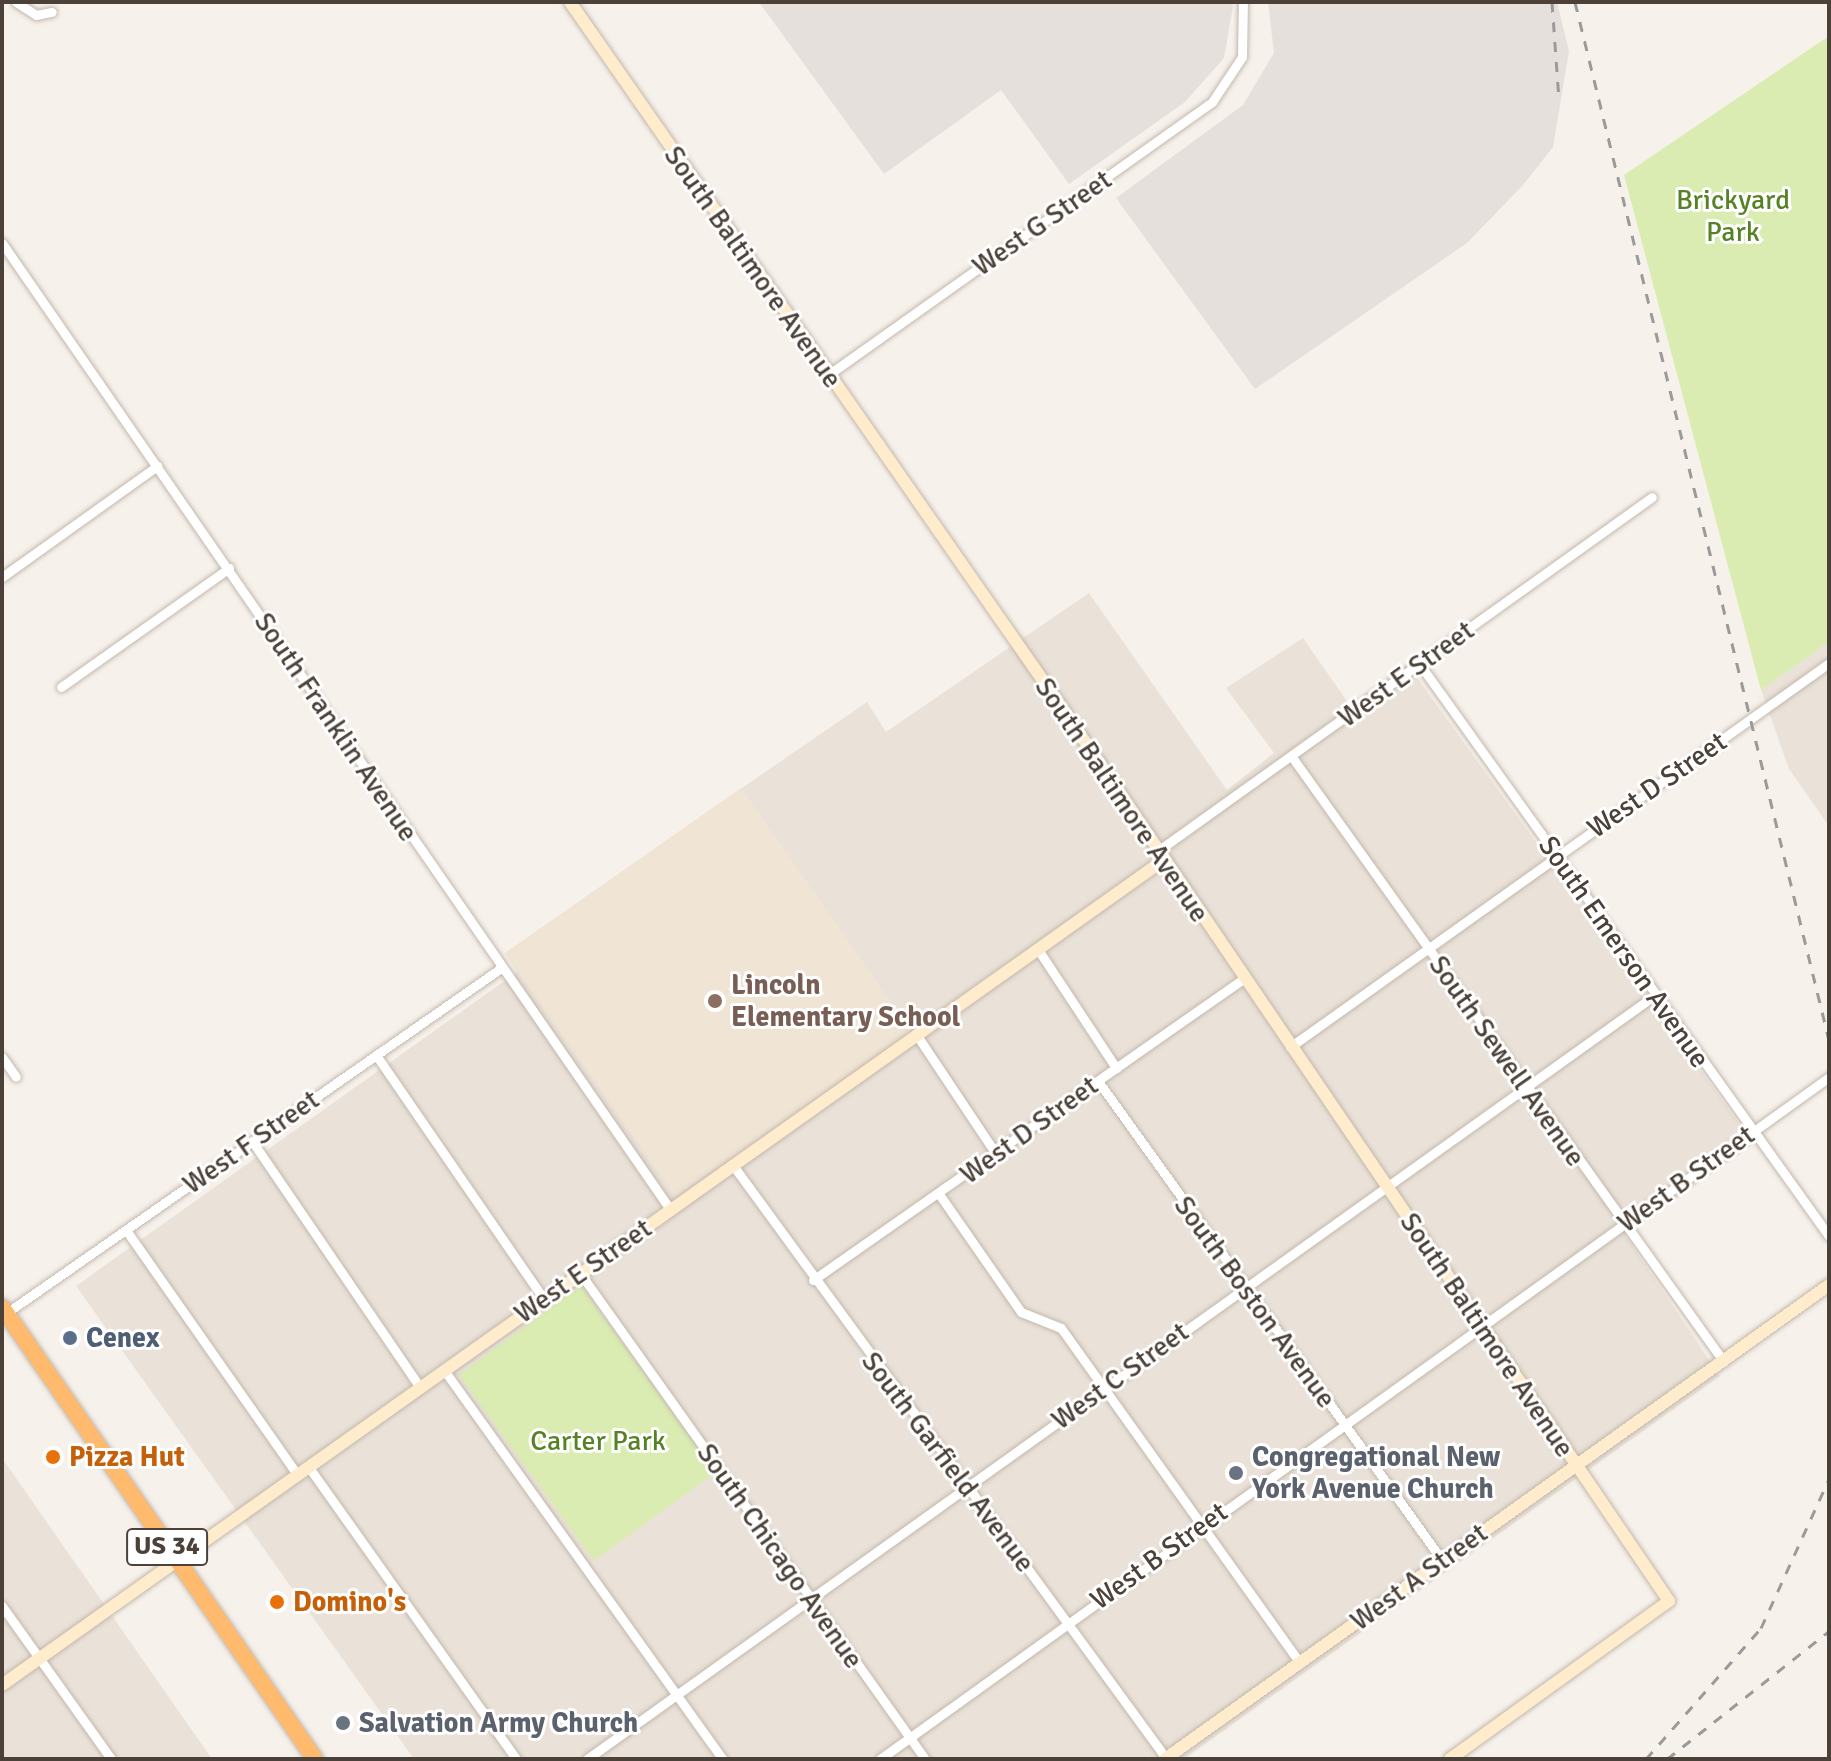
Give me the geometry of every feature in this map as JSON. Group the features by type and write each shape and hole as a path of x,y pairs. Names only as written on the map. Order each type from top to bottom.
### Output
{"highway":[{"name":"US 34","path":"3,1312 309,1757"}],"street":[{"path":"16,2 36,15 52,12"},
{"name":"South Baltimore Avenue","path":"570,2 1162,854 1243,979 1669,1601 1450,1759"},
{"name":"West G Street","path":"828,375 1212,102 1242,57 1243,2"},
{"name":"South Franklin Avenue","path":"2,243 670,1209"},
{"path":"2,577 157,466"},
{"name":"West E Street","path":"2,1685 1037,948 1292,757 1652,497"},
{"path":"61,687 229,568"},
{"name":"West D Street","path":"1290,1047 1829,664"},
{"name":"South Emerson Avenue","path":"1421,666 1829,1236"},
{"name":"South Sewell Avenue","path":"1292,757 1724,1362"},
{"path":"1037,948 1116,1068"},
{"name":"West F Street","path":"3,1312 126,1230 501,968"},
{"name":"West D Street","path":"813,1280 1243,979"},
{"name":"West C Street","path":"587,1759 1385,1185 1655,995"},
{"path":"916,1034 996,1154"},
{"path":"376,1055 544,1299"},
{"path":"2,1057 16,1077"},
{"name":"West B Street","path":"880,1759 1829,1077"},
{"name":"South Boston Avenue","path":"1098,1081 1442,1560"},
{"path":"252,1141 420,1387"},
{"name":"South Garfield Avenue","path":"732,1164 813,1280 970,1485 1166,1758"},
{"path":"939,1194 1021,1312 1061,1328 1300,1663"},
{"path":"126,1230 516,1759"},
{"name":"South Chicago Avenue","path":"580,1273 809,1601 925,1759"},
{"name":"West A Street","path":"1166,1758 1829,1285"},
{"path":"444,1370 722,1759"},
{"path":"2,1606 111,1759"}],"shaded area":[{"path":"759,2 1232,2 1233,6 1224,58 1185,102 1069,184 1001,90 884,174"},
{"path":"1268,2 1557,2 1569,51 1553,147 1523,185 1467,243 1255,389 1116,198 1243,105 1274,53"},
{"path":"1089,593 1227,790 1274,753 1226,688 1303,638 1349,704 1407,664 1754,1144 1625,1235 1720,1376 1184,1759 414,1759 76,1286 517,972 505,953 867,702 886,732"},
{"path":"1829,642 1829,826 1789,769 1761,690"},
{"name":"Lincoln Elementary School","path":"741,788 911,1031 675,1196 505,953"},
{"path":"2,1458 212,1759 2,1759"}],"green space":[{"name":"Brickyard Park","path":"1829,36 1829,642 1761,690 1624,175"},
{"name":"Carter Park","path":"581,1286 716,1472 594,1561 459,1375"}],"railway":[{"path":"1552,2 1559,99"},
{"path":"1575,2 1829,1040"},
{"path":"1646,1759 1761,1628 1829,1479"},
{"path":"1667,1759 1829,1631"}],"place":[{"name":"Lincoln Elementary School","path":"715,1001"},
{"name":"Cenex","path":"70,1338"},
{"name":"Pizza Hut","path":"53,1457"},
{"name":"Congregational New York Avenue Church","path":"1236,1473"},
{"name":"Domino's","path":"277,1602"},
{"name":"Salvation Army Church","path":"343,1723"}]}
